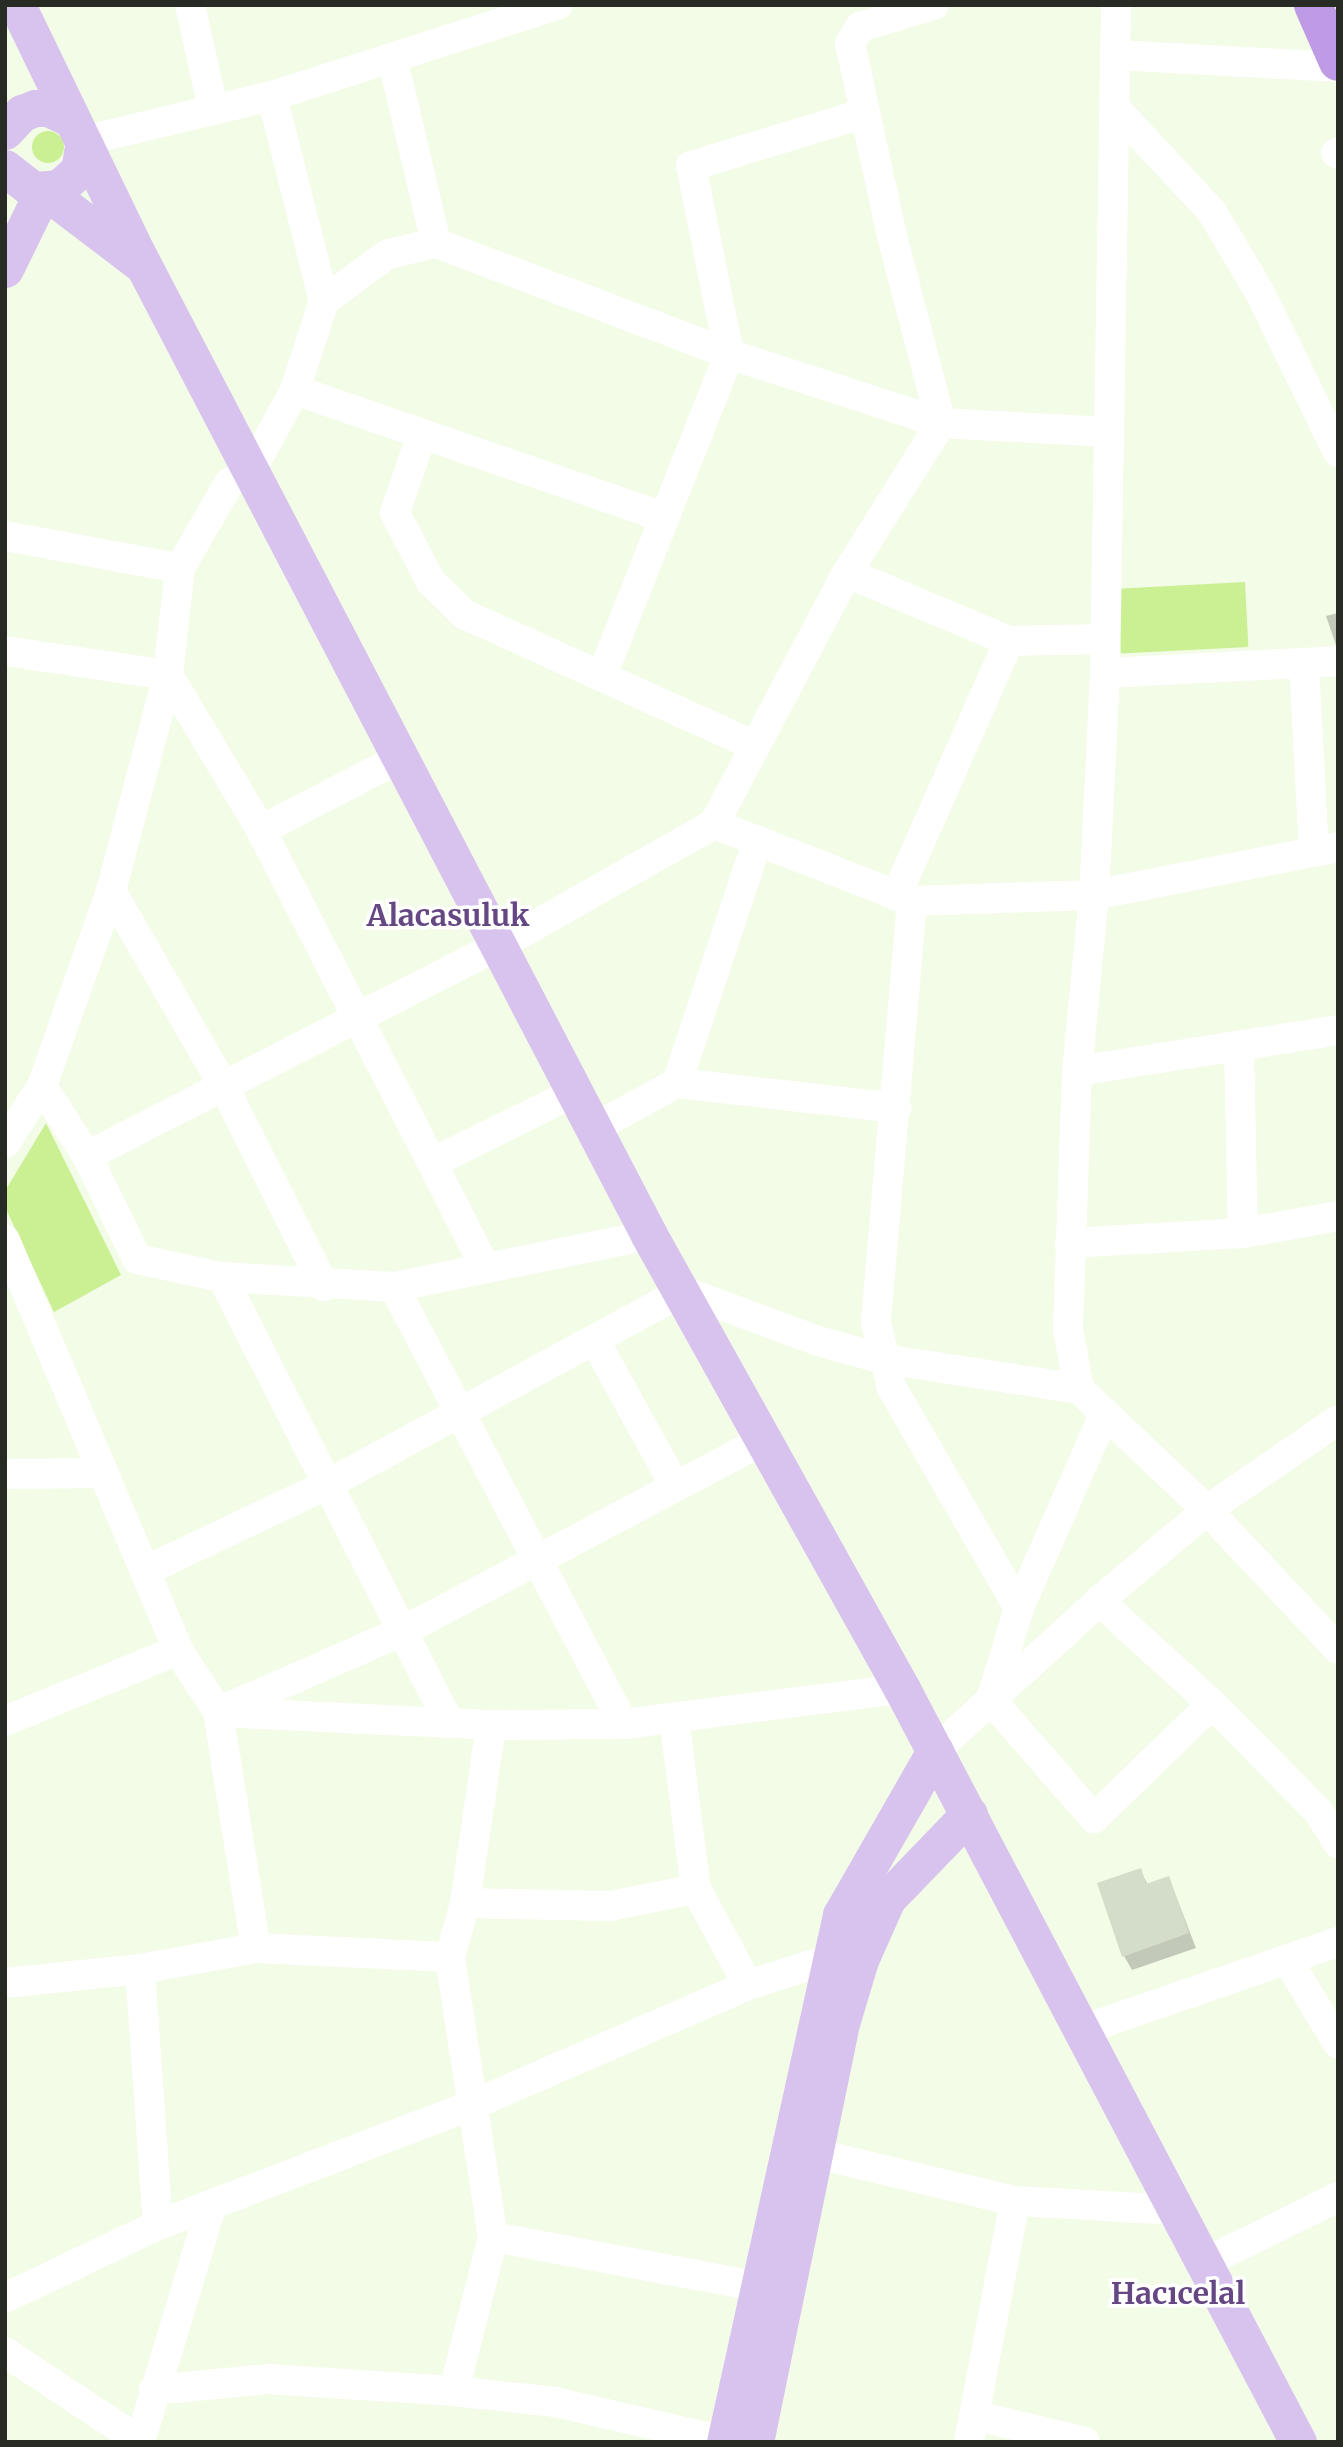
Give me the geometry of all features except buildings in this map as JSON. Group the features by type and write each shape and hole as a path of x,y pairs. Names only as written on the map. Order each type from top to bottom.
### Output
{"highway":[{"path":"1312,5 1338,64"}],"main road":[{"path":"23,8 144,266 649,1235 683,1291 902,1689 1298,2442"},
{"path":"7,120 35,108 48,108 80,134"},
{"path":"5,269 44,191 70,181 79,170 80,134"},
{"path":"5,168 22,186 44,191 144,266"},
{"path":"755,2442 817,2154 842,2020 845,1959 841,1915 935,1751"},
{"path":"726,2442 759,2287 845,1959 887,1899 969,1814"}],"street":[{"path":"190,5 213,109"},
{"path":"80,134 272,96 393,61 558,5"},
{"path":"87,1156 500,945 714,824 847,573 941,423 850,44 860,27 934,5"},
{"path":"1116,5 1105,673 1094,895 1077,1071 1068,1330 1079,1390 1325,1616 1338,1649"},
{"path":"1116,55 1338,64"},
{"path":"393,61 436,243"},
{"path":"5,1143 42,1086 111,891 168,675 180,568 229,483 252,469 295,390 324,301 272,96"},
{"path":"1116,109 1212,212 1260,293 1338,452"},
{"path":"603,673 729,354 691,166 865,113"},
{"path":"324,301 388,254 436,243 729,354 941,423 1109,432"},
{"path":"295,390 664,517"},
{"path":"422,434 395,513 431,582 464,614 603,673 755,746"},
{"path":"5,536 180,568"},
{"path":"847,573 1009,641 1105,639"},
{"path":"1009,641 904,899 897,1108 876,1323 892,1388 1019,1608"},
{"path":"5,651 168,675"},
{"path":"1105,673 1338,661"},
{"path":"714,824 904,899 1094,895 1326,849 1304,663"},
{"path":"168,675 261,830 360,1018 485,1267"},
{"path":"261,830 402,757"},
{"path":"677,1083 758,840"},
{"path":"111,891 224,1087 324,1286"},
{"path":"1077,1071 1338,1030"},
{"path":"1239,1047 1243,1233"},
{"path":"594,1128 677,1083 897,1108"},
{"path":"42,1086 87,1156 137,1259 222,1277 324,1286 394,1287 649,1235"},
{"path":"432,1163 575,1092"},
{"path":"1070,1243 1243,1233 1338,1216"},
{"path":"5,1240 147,1570 178,1650 218,1712 256,1948"},
{"path":"222,1277 405,1630 448,1720"},
{"path":"394,1287 623,1724"},
{"path":"147,1570 330,1483 683,1291 818,1341 884,1359 1079,1390"},
{"path":"595,1341 674,1484"},
{"path":"992,1700 1019,1608 1104,1415"},
{"path":"935,1751 1099,1601 1207,1510 1338,1420"},
{"path":"218,1712 405,1630 674,1484 764,1440"},
{"path":"5,1474 103,1473"},
{"path":"1099,1601 1212,1704 1318,1811 1338,1843"},
{"path":"5,1721 178,1650"},
{"path":"218,1712 448,1720 491,1725 623,1724 902,1689"},
{"path":"992,1700 1094,1818 1212,1704"},
{"path":"674,1718 696,1889 748,1985"},
{"path":"454,2392 493,2237 470,2106 450,1957 466,1903 491,1725"},
{"path":"466,1903 610,1906 696,1889"},
{"path":"1082,2030 1338,1942"},
{"path":"5,1983 140,1969 256,1948 450,1957"},
{"path":"5,2298 158,2225 470,2106 748,1985 845,1959"},
{"path":"1287,1959 1338,2045"},
{"path":"140,1969 158,2225"},
{"path":"817,2154 1015,2201 1176,2210"},
{"path":"1204,2263 1338,2197"},
{"path":"1015,2201 973,2429 1085,2442"},
{"path":"5,2352 141,2442 211,2207"},
{"path":"493,2237 759,2287"},
{"path":"155,2390 268,2379 454,2392 555,2402 726,2442"}],"green space":[{"path":"48,131 59,136 64,147 59,158 48,163 37,158 32,147 37,136"},
{"path":"1245,582 1248,647 1121,654 1117,589"},
{"path":"46,1123 121,1275 54,1312 5,1207 5,1191"}],"district":[{"name":"Alacasuluk","path":"448,915"},
{"name":"Hacıcelal","path":"1178,2293"}]}
